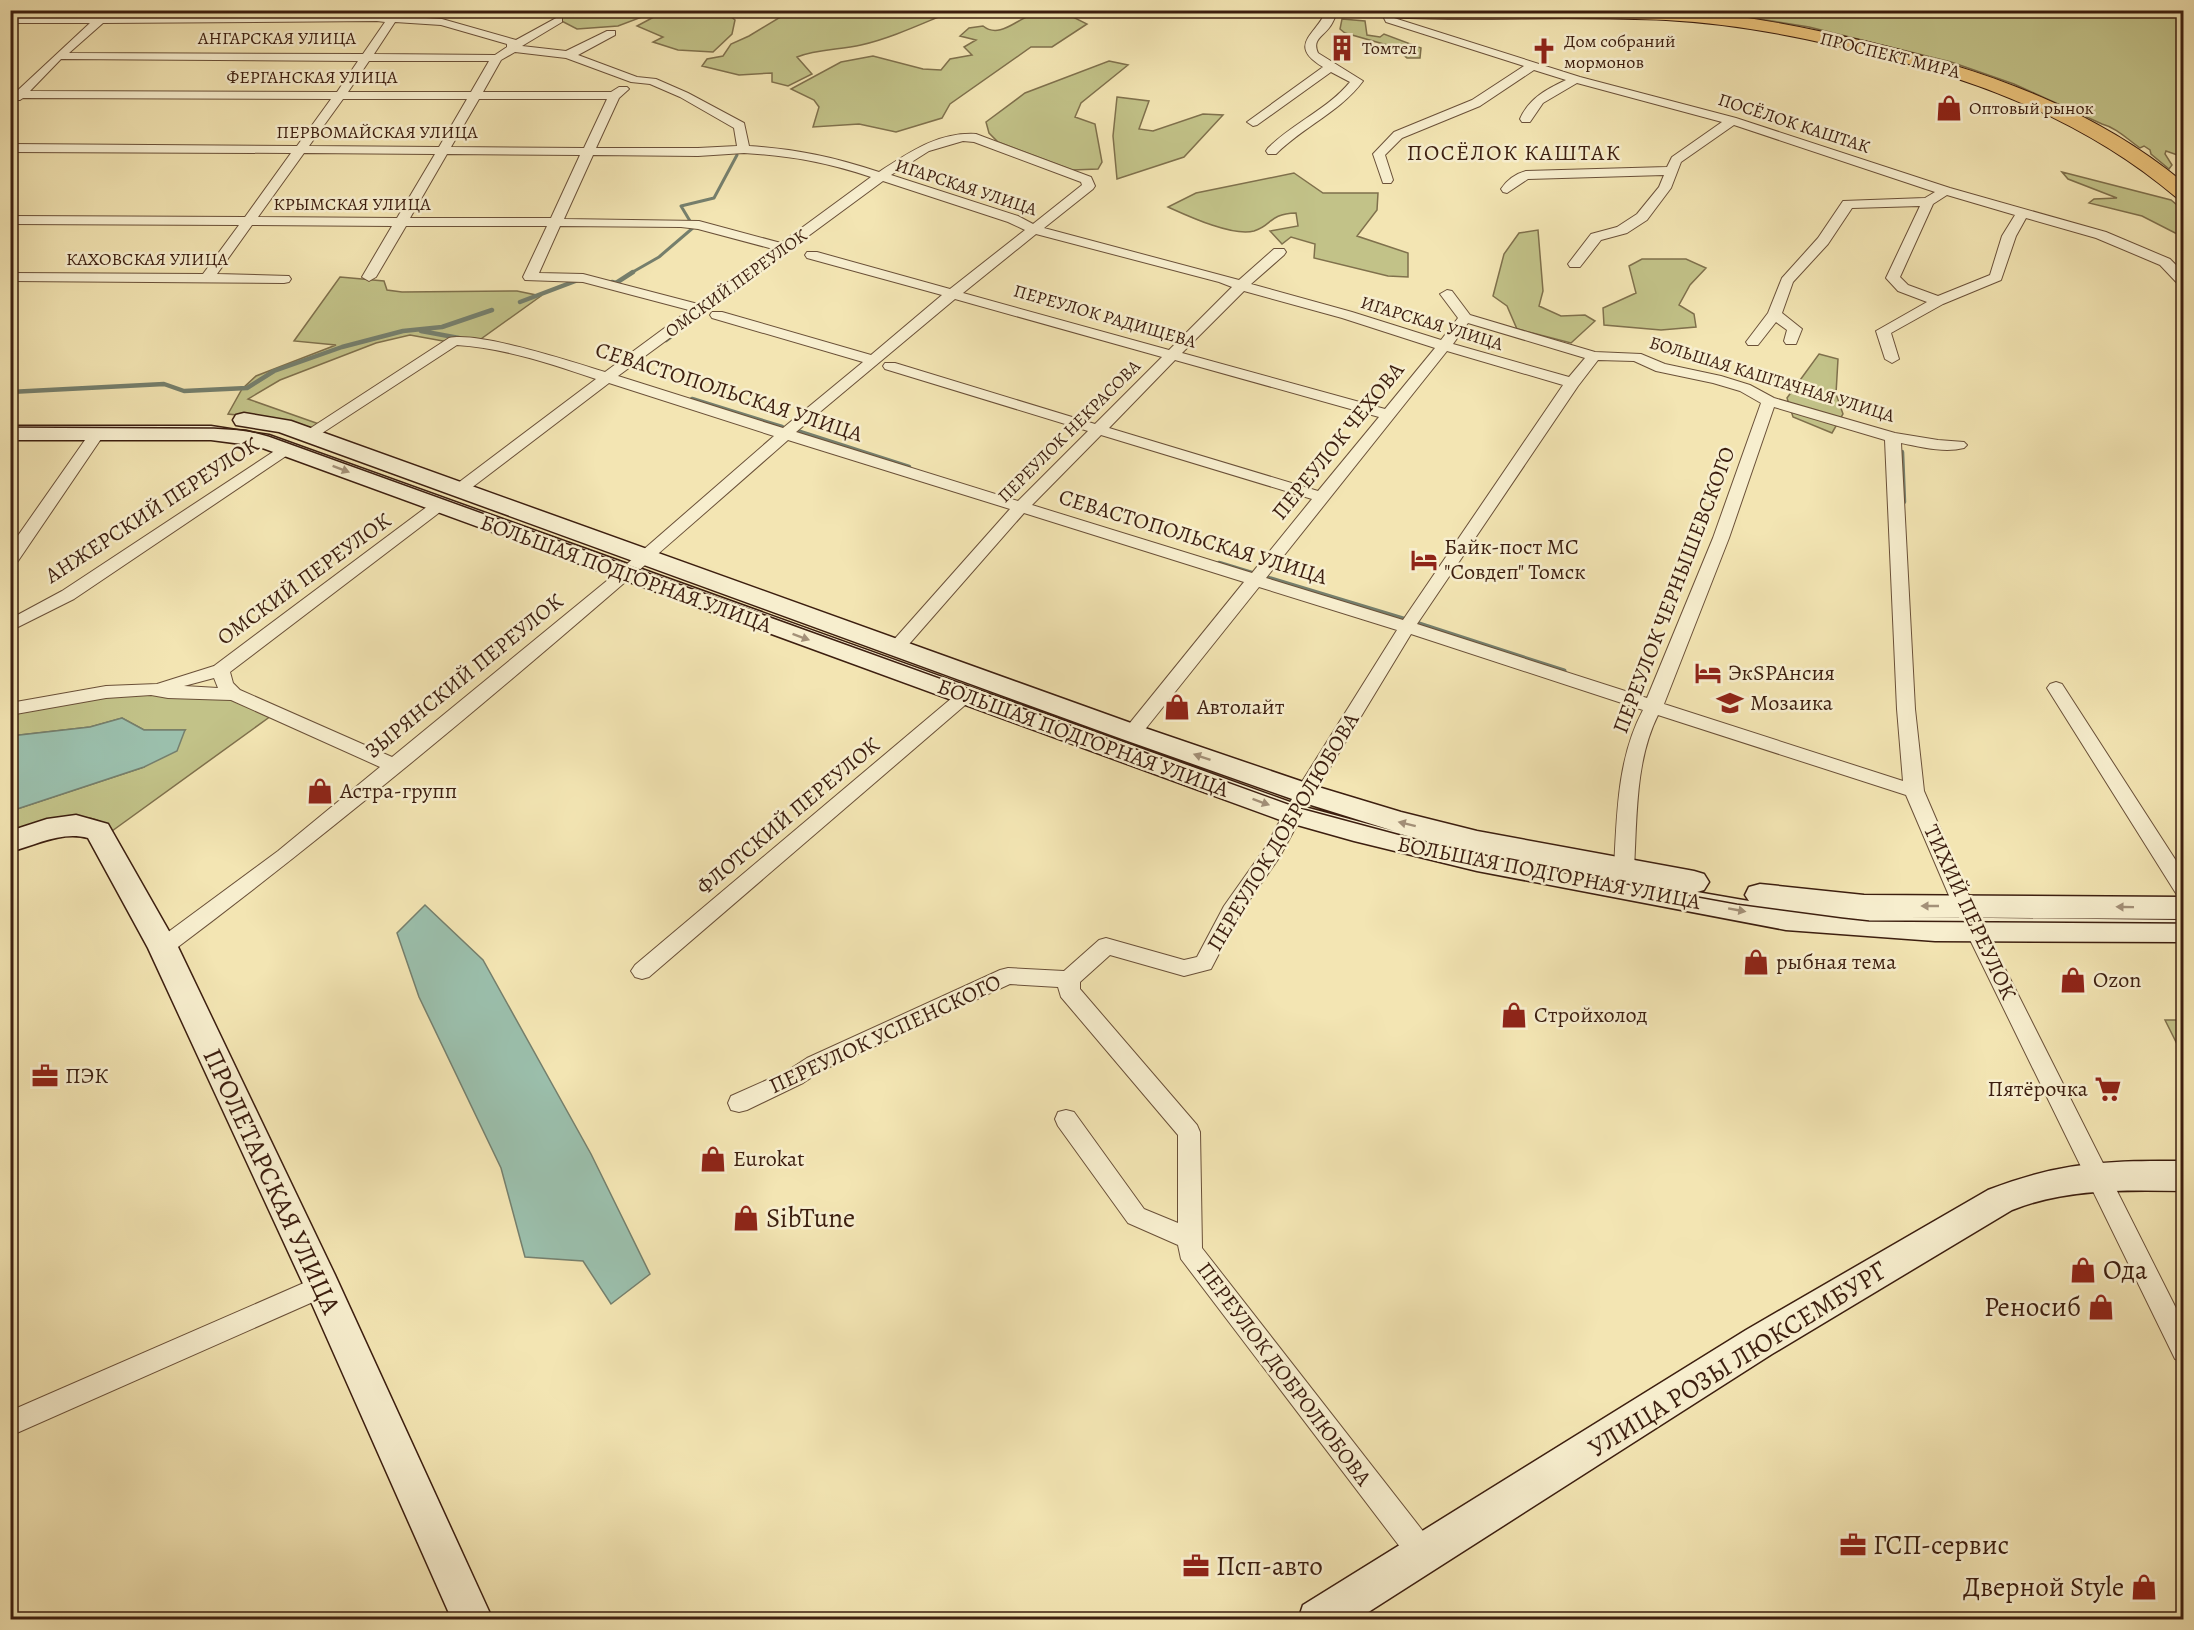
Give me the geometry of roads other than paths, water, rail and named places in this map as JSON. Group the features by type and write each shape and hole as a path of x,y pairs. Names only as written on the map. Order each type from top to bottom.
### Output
{"main road":[{"name":"ПРОСПЕКТ МИРА","path":"1347,11 1387,14 1666,15 1730,20 1806,33 1942,66 2029,98 2088,126 2118,144 2184,194"},
{"name":"БОЛЬШАЯ ПОДГОРНАЯ УЛИЦА","path":"10,417 255,420 297,442 438,506 965,696 1299,803 1624,869 1795,900 1864,906 2184,908"},
{"name":"БОЛЬШАЯ ПОДГОРНАЯ УЛИЦА","path":"10,433 241,436 297,442 460,489 1132,733 1389,842 1469,860 1786,919 1872,928 2184,931"},
{"name":"ПРОЛЕТАРСКАЯ УЛИЦА","path":"10,842 47,829 76,825 98,831 163,947 322,1286 473,1620"},
{"name":"УЛИЦА РОЗЫ ЛЮКСЕМБУРГ","path":"1318,1620 1759,1342 2000,1200 2028,1188 2059,1180 2184,1176"}],"street":[{"path":"10,104 15,94 111,10"},
{"path":"1272,151 1289,134 1353,89 1357,81 1329,68 1314,56 1310,45 1311,39 1327,23 1332,10"},
{"name":"ПОСЁЛОК КАШТАК","path":"1387,14 1390,20 1532,66 1732,121 1944,192 2022,213 2134,248 2165,262 2184,282"},
{"path":"208,277 367,56 383,16"},
{"path":"10,20 383,16 442,22 512,42 513,48"},
{"path":"369,277 496,58 524,38 558,20"},
{"path":"568,55 611,33"},
{"path":"513,48 568,55 606,67 635,80 652,81 684,95 740,126 740,138 744,149"},
{"name":"АНГАРСКАЯ УЛИЦА","path":"58,56 496,58"},
{"path":"1387,180 1379,154 1398,135 1476,103 1532,66"},
{"path":"1253,122 1329,68"},
{"path":"1526,119 1529,110 1544,98 1576,79"},
{"path":"635,80 614,96 530,275 532,278 580,278 700,309"},
{"name":"ФЕРГАНСКАЯ УЛИЦА","path":"15,94 614,96"},
{"path":"1575,264 1596,237 1622,230 1642,217 1665,188 1676,160 1732,121"},
{"name":"ОМСКИЙ ПЕРЕУЛОК","path":"460,489 700,309 880,177 926,147 963,136 989,141 1087,180"},
{"name":"ПЕРВОМАЙСКАЯ УЛИЦА","path":"10,148 698,152 744,149"},
{"name":"ИГАРСКАЯ УЛИЦА","path":"744,149 791,152 830,160 1013,219 1032,229 1090,242 1242,285 1572,383"},
{"path":"1507,189 1526,175 1670,171"},
{"name":"ЗЫРЯНСКИЙ ПЕРЕУЛОК","path":"163,947 285,856 626,574 873,360 1032,229 1089,186 1087,180"},
{"path":"1753,342 1775,314 1787,280 1823,241 1848,204 1928,202 1944,192"},
{"path":"1928,202 1893,278 1903,288 1938,301"},
{"path":"1892,359 1883,331 1938,301 1996,277 2009,236 2022,213"},
{"name":"КРЫМСКАЯ УЛИЦА","path":"10,220 693,224 785,248"},
{"name":"ПЕРЕУЛОК НЕКРАСОВА","path":"897,647 1021,507 1242,285 1279,252"},
{"name":"ПЕРЕУЛОК РАДИЩЕВА","path":"812,255 1388,415"},
{"name":"КАХОВСКАЯ УЛИЦА","path":"10,277 284,279"},
{"path":"1447,294 1465,318"},
{"name":"БОЛЬШАЯ КАШТАЧНАЯ УЛИЦА","path":"1775,314 1795,328 1791,341"},
{"path":"717,315 873,360"},
{"name":"БОЛЬШАЯ КАШТАЧНАЯ УЛИЦА","path":"1465,318 1594,356 1636,357 1661,368 1726,382 1769,401 1886,434 1893,438 1938,445 1959,445"},
{"name":"ПЕРЕУЛОК ЧЕХОВА","path":"1132,733 1465,318"},
{"name":"СЕВАСТОПОЛЬСКАЯ УЛИЦА","path":"454,341 475,342 559,362 1407,627 1914,791"},
{"name":"АНЖЕРСКИЙ ПЕРЕУЛОК","path":"10,626 68,595 297,442 454,341"},
{"name":"ПЕРЕУЛОК ДОБРОЛЮБОВА","path":"1423,1554 1190,1251 1189,1132 1069,991 1069,979 1106,946 1184,968 1204,963 1231,910 1272,853 1299,803 1407,627 1572,383 1594,356"},
{"path":"891,366 1321,497"},
{"name":"ПЕРЕУЛОК ЧЕРНЫШЕВСКОГО","path":"1624,869 1628,798 1642,724 1653,707 1721,538 1769,401"},
{"path":"10,560 18,535 97,433"},
{"name":"ТИХИЙ ПЕРЕУЛОК","path":"1893,438 1906,709 1914,791 1963,905 2184,1351"},
{"name":"ОМСКИЙ ПЕРЕУЛОК","path":"234,694 225,685 219,670 438,506"},
{"path":"10,709 106,692 151,689 219,670"},
{"path":"2056,688 2184,891"},
{"path":"151,689 168,692 234,694 393,765"},
{"name":"ФЛОТСКИЙ ПЕРЕУЛОК","path":"642,971 965,696"},
{"name":"ПЕРЕУЛОК УСПЕНСКОГО","path":"739,1102 795,1077 815,1064 1008,976 1069,979"},
{"path":"1066,1119 1136,1216 1190,1239"},
{"path":"10,1424 322,1286"}],"waterway":[{"path":"690,221 681,206 714,198 737,155"},
{"path":"631,273 659,257 694,227"},
{"path":"757,273 765,267"},
{"path":"612,282 616,283 633,272"},
{"path":"666,340 759,272"},
{"path":"520,302 578,280"},
{"path":"10,392 164,384 184,391 247,388 274,371 342,347 403,331 442,327 492,310"},
{"path":"421,331 459,338"},
{"path":"692,399 782,427"},
{"path":"797,431 909,467"},
{"path":"1902,452 1904,502"},
{"path":"1219,563 1404,619"},
{"path":"1419,624 1564,671"}],"tram line":[{"path":"10,427 214,428 246,430 269,436 1297,807 1431,843 1566,873 1737,904 1869,921 2184,923"}],"place":[{"name":"Томтел","path":"1342,48"},
{"name":"Дом собраний мормонов","path":"1544,51"},
{"name":"Оптовый рынок","path":"1949,108"},
{"name":"Байк-пост MC \"Совдеп\" Томск","path":"1424,560"},
{"name":"ЭкSPAнсия","path":"1708,673"},
{"name":"Мозаика","path":"1730,703"},
{"name":"Автолайт","path":"1177,707"},
{"name":"Астра-групп","path":"320,791"},
{"name":"рыбная тема","path":"1756,962"},
{"name":"Ozon","path":"2073,980"},
{"name":"Стройхолод","path":"1514,1015"},
{"name":"ПЭК","path":"45,1076"},
{"name":"Пятёрочка","path":"2108,1089"},
{"name":"Eurokat","path":"713,1159"},
{"name":"SibTune","path":"746,1218"},
{"name":"Ода","path":"2083,1270"},
{"name":"Реносиб","path":"2101,1307"},
{"name":"ГСП-сервис","path":"1853,1545"},
{"name":"Псп-авто","path":"1196,1566"},
{"name":"Дверной Style","path":"2144,1587"}],"district":[{"name":"ПОСЁЛОК КАШТАК","path":"1514,153"}]}
